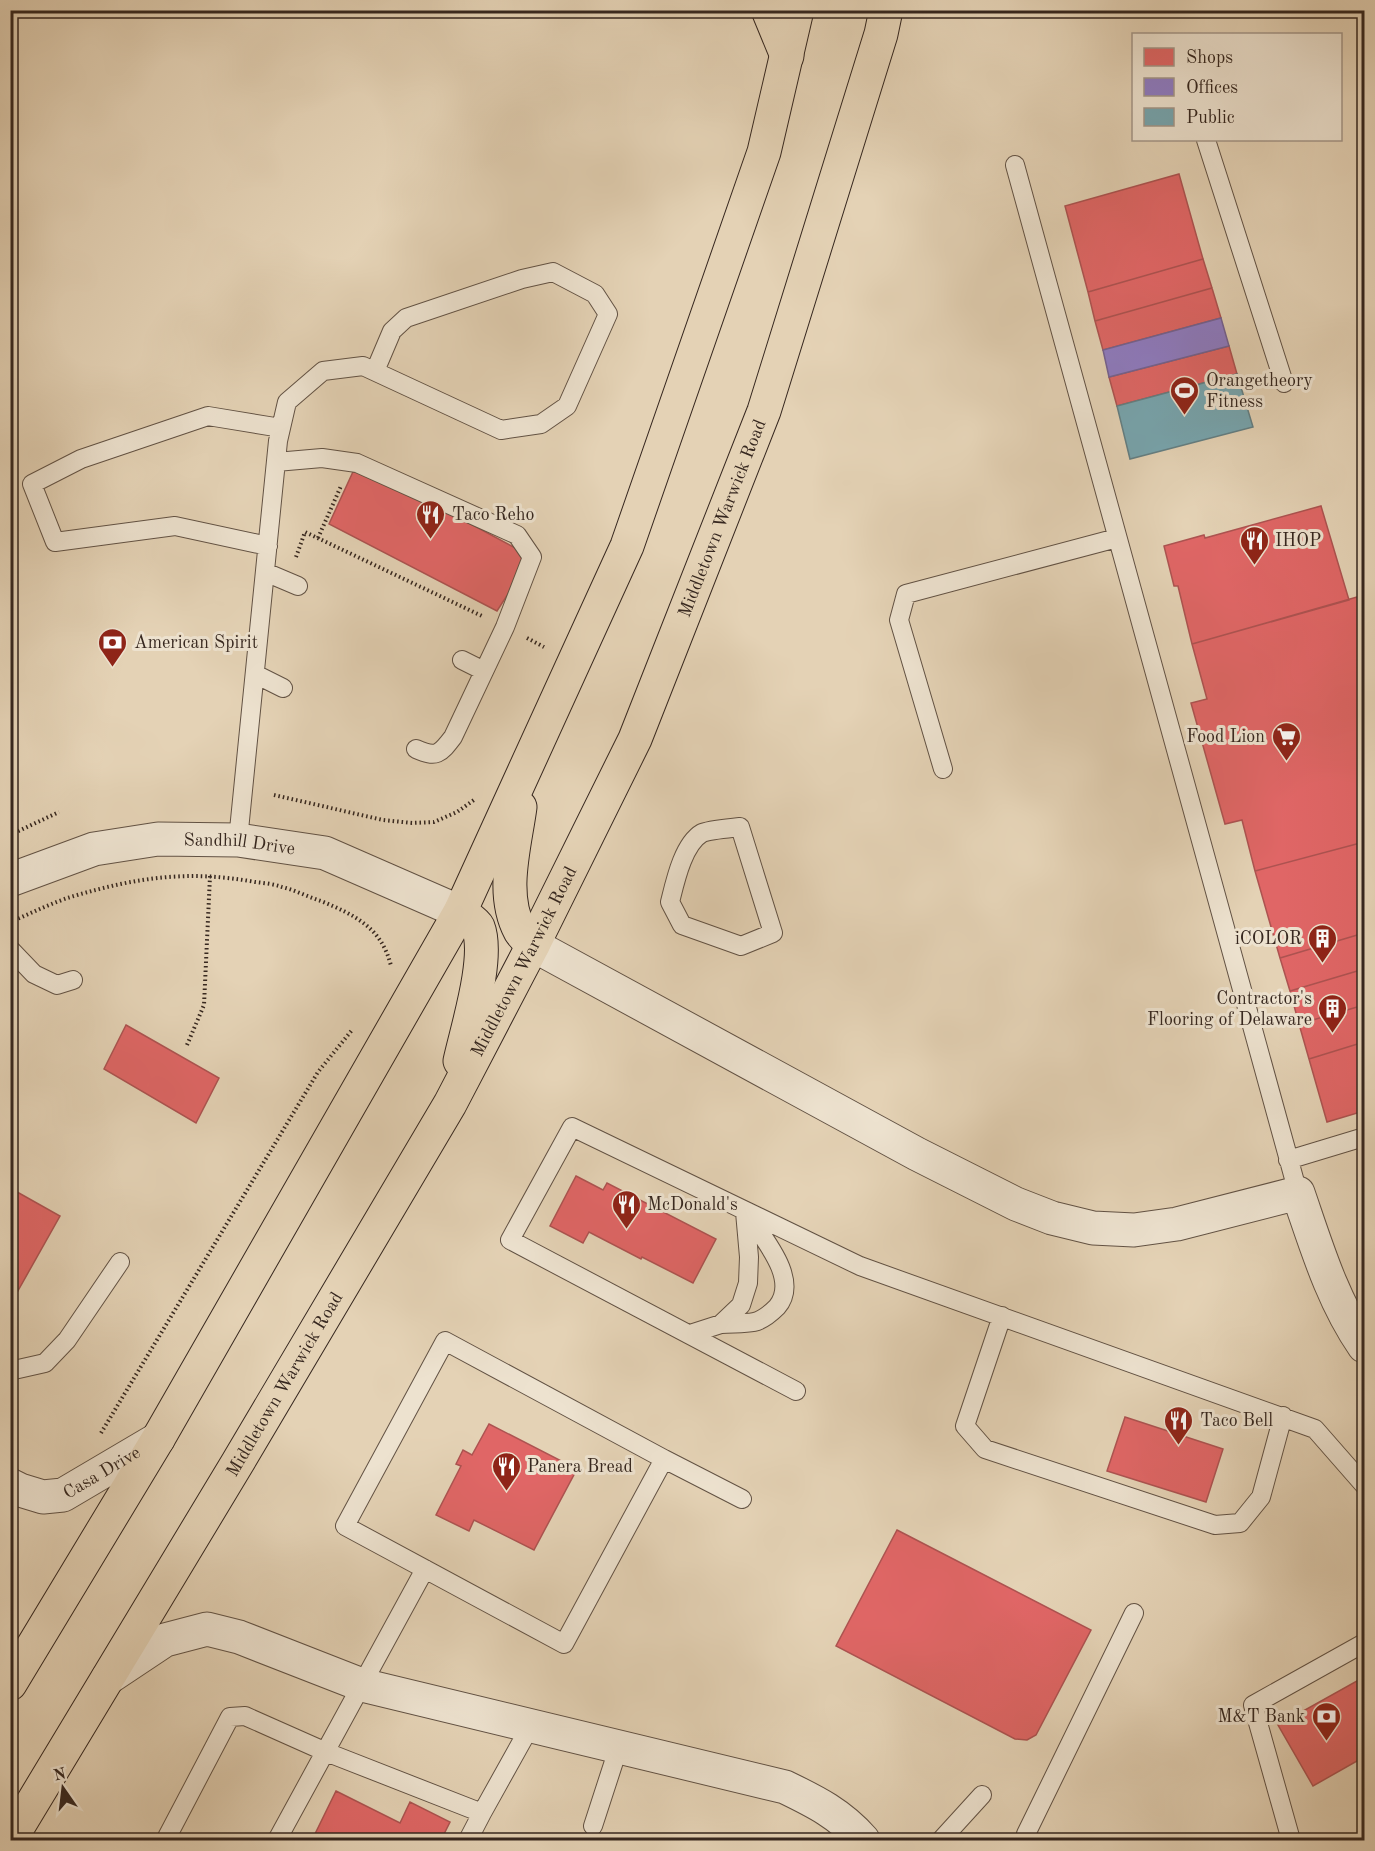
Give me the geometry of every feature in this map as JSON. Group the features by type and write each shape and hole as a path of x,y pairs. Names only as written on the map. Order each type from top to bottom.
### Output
{"main road":[{"path":"768,10 787,56"},
{"path":"10,1684 158,1439 460,912 627,546 764,152 797,10"},
{"name":"Middletown Warwick Road","path":"10,1840 450,1104 533,945 635,739 764,411 877,46 886,10"},
{"path":"526,769 511,872 511,904 521,931 533,945"},
{"path":"450,1104 480,971 481,940 477,924 460,912"}],"street":[{"name":"Sandhill Drive","path":"13,873 94,849 158,839 238,840 324,852 460,912"},
{"path":"533,945 917,1154 1016,1204 1052,1218 1093,1228 1134,1230 1177,1224 1298,1193 1319,1254 1341,1305 1365,1346"},
{"name":"Casa Drive","path":"10,1485 43,1497 63,1495 158,1439"},
{"path":"108,1678 165,1640 207,1629 239,1637 362,1685 785,1787 822,1805 852,1827 863,1840"}],"lane":[{"path":"1206,141 1284,383"},
{"path":"1015,165 1298,1193"},
{"path":"238,840 276,462 287,402 323,371 363,366 501,430 541,424 567,406 608,314 595,294 553,272 522,279 406,318 392,331 375,371"},
{"path":"268,546 175,526 55,542 32,484 81,459 208,416 281,428"},
{"path":"276,462 322,458 357,463 517,535 532,557 505,627 453,736 442,751 429,754 416,749"},
{"path":"943,769 899,620 906,594 1117,538"},
{"path":"265,572 298,585"},
{"path":"462,660 484,671"},
{"path":"255,674 283,688"},
{"path":"740,827 773,933 741,946 682,925 670,902 679,866 688,847 702,833 740,827"},
{"path":"10,949 34,974 57,984 73,980"},
{"path":"796,1391 510,1240 572,1127 860,1266 1315,1429 1365,1485"},
{"path":"1288,1160 1365,1137"},
{"path":"722,1324 741,1305 748,1283 749,1257 745,1210"},
{"path":"690,1334 722,1324 756,1321 771,1313 780,1303 785,1288 783,1269 745,1210"},
{"path":"10,1367 14,1370 45,1363 67,1340 120,1262"},
{"path":"1002,1317 965,1426 985,1449 1215,1525 1240,1523 1261,1497 1282,1416"},
{"path":"664,1459 564,1644 345,1526 445,1341 742,1499"},
{"path":"277,1840 425,1569"},
{"path":"1026,1834 1134,1613"},
{"path":"1291,1840 1253,1705 1365,1643"},
{"path":"167,1840 230,1717 245,1716 326,1752 482,1813"},
{"path":"468,1840 531,1725"},
{"path":"593,1826 619,1746"},
{"path":"941,1840 982,1795"}],"path":[{"path":"318,538 344,478"},
{"path":"296,557 305,532 548,648"},
{"path":"10,835 59,812"},
{"path":"10,922 72,896 135,881 180,875 227,877 282,887 362,920 381,939 392,969"},
{"path":"187,1045 204,1005 210,876"},
{"path":"96,1439 104,1430 318,1072 354,1028"}],"building: Shops":[{"path":"1179,174 1203,259 1088,292 1065,206"},
{"path":"1203,259 1212,288 1095,321 1088,292"},
{"path":"1212,288 1221,318 1103,350 1095,321"},
{"path":"1229,346 1237,374 1117,406 1109,377"},
{"name":"Taco Reho","path":"357,463 532,557 497,611 329,524"},
{"name":"IHOP","path":"1321,506 1349,600 1192,644 1178,586 1174,586 1164,546 1204,535 1205,538"},
{"name":"Food Lion","path":"1364,595 1364,842 1255,871 1242,820 1225,824 1191,703 1207,699 1192,644"},
{"path":"1364,842 1364,933 1280,958 1255,871"},
{"name":"iCOLOR","path":"1364,933 1364,969 1290,991 1280,958"},
{"path":"1364,969 1364,1005 1299,1024 1290,991"},
{"name":"Contractor's Flooring of Delaware","path":"1364,1005 1364,1042 1309,1059 1299,1024"},
{"path":"126,1025 219,1078 196,1123 104,1069"},
{"path":"1364,1042 1364,1111 1327,1122 1309,1059"},
{"name":"McDonald's","path":"576,1176 603,1190 607,1183 716,1239 693,1283 589,1232 583,1243 550,1226"},
{"path":"10,1188 60,1216 10,1305"},
{"path":"1125,1417 1223,1449 1206,1502 1107,1471"},
{"name":"Panera Bread","path":"489,1424 577,1469 534,1550 474,1520 469,1531 436,1515 461,1466 456,1464 463,1450 472,1455"},
{"path":"897,1530 1091,1630 1036,1735 1027,1740 1015,1739 836,1646"},
{"name":"M&T Bank","path":"1364,1677 1364,1757 1313,1786 1278,1725"},
{"path":"336,1791 400,1823 410,1802 450,1822 441,1840 312,1840"}],"building: Offices":[{"path":"1221,318 1229,346 1109,377 1103,350"}],"building: Public":[{"name":"Orangetheory Fitness","path":"1237,374 1253,427 1130,459 1117,406"}],"place":[{"name":"Orangetheory Fitness","path":"1185,416"},
{"name":"Taco Reho","path":"431,540"},
{"name":"IHOP","path":"1254,566"},
{"name":"American Spirit","path":"113,668"},
{"name":"Food Lion","path":"1286,762"},
{"name":"iCOLOR","path":"1323,964"},
{"name":"Contractor's Flooring of Delaware","path":"1333,1034"},
{"name":"McDonald's","path":"626,1230"},
{"name":"Taco Bell","path":"1179,1446"},
{"name":"Panera Bread","path":"506,1492"},
{"name":"M&T Bank","path":"1326,1742"}]}
